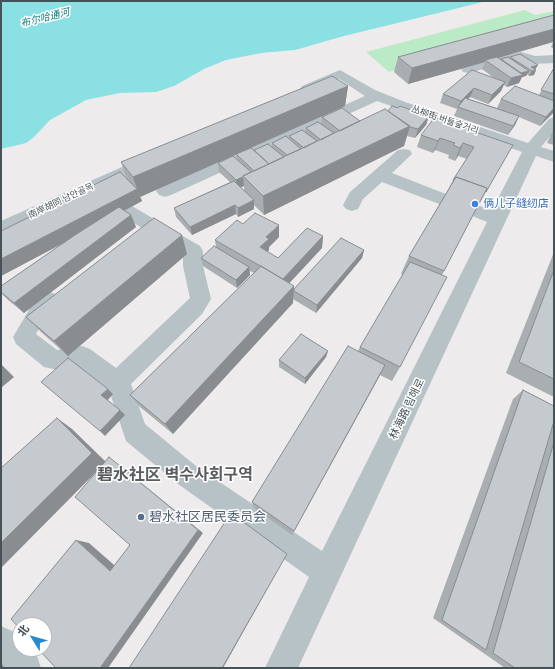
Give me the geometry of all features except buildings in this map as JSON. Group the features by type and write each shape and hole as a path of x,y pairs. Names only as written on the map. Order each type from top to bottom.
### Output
{"street":[{"path":"468,69 521,56 534,60 554,59"},
{"name":"丛柳街 버들숲거리","path":"290,97 340,74 376,96 554,157"},
{"path":"165,191 376,96"},
{"name":"林海路 림해로","path":"281,668 531,149 554,122"},
{"name":"南岸胡同 남안골목","path":"1,229 106,187 168,152"},
{"path":"352,205 356,196 404,154"},
{"path":"380,175 445,200"},
{"path":"117,382 200,302 193,251 140,231 126,210"},
{"path":"476,211 498,219"},
{"path":"65,290 40,309 24,337 52,360 62,361 82,356 117,382 122,389 135,432 187,474 328,573"},
{"path":"1,642 25,668"}],"green space":[{"path":"525,10 535,15 554,11 554,25 389,72 366,52"}],"water":[{"name":"布尔哈通河","path":"1,1 487,1 344,36 295,50 261,53 226,60 204,69 174,86 156,92 120,93 86,100 50,120 34,137 26,143 1,149"}],"place":[{"name":"俩儿子缝纫店","path":"475,204"},
{"name":"碧水社区居民委员会","path":"141,517"}],"district":[{"name":"碧水社区 벽수사회구역","path":"175,475"}]}
